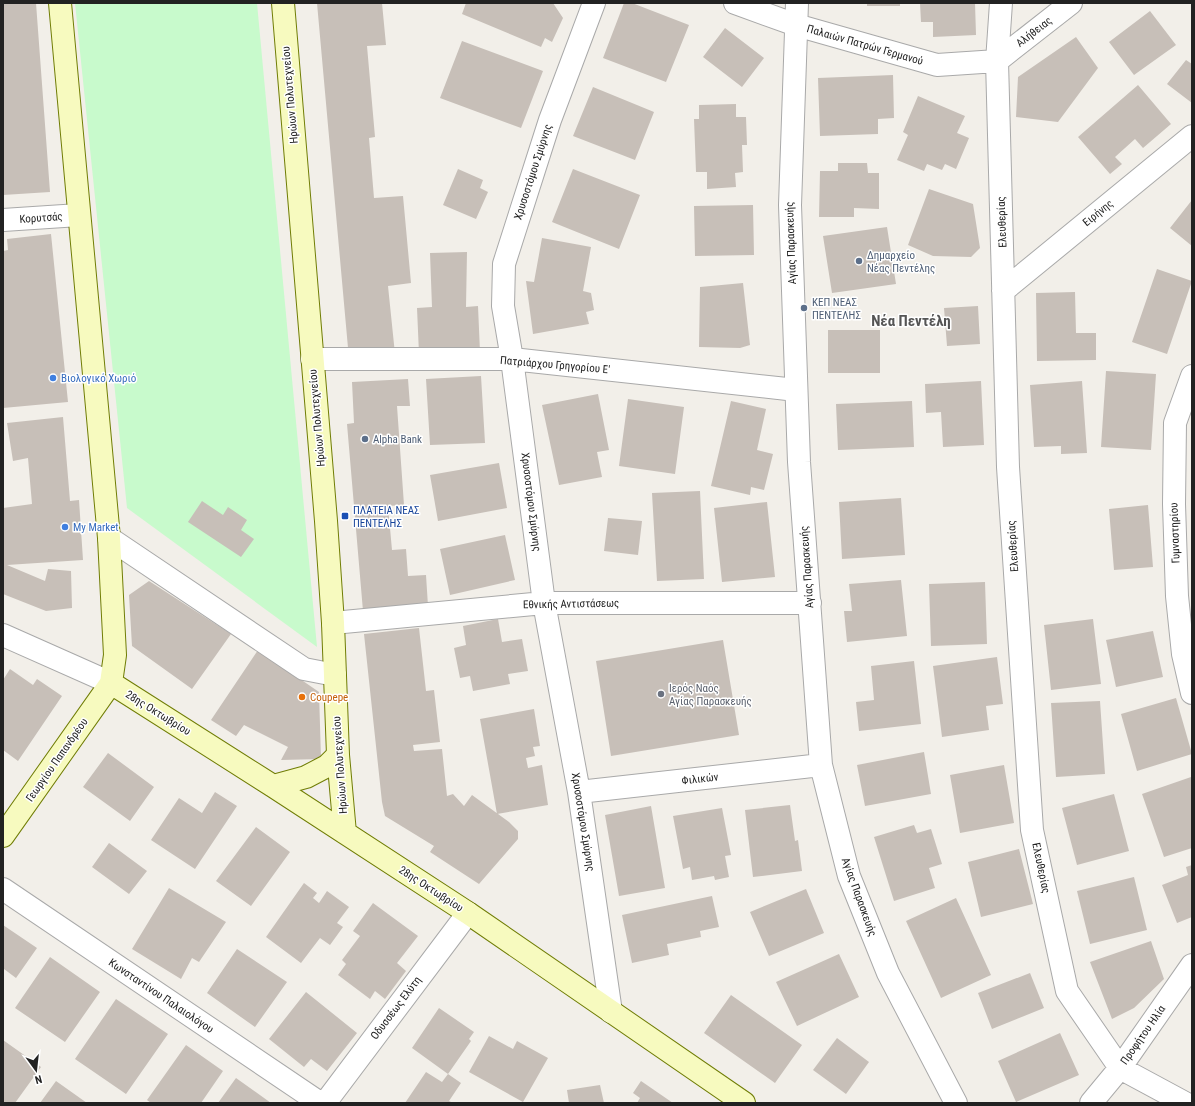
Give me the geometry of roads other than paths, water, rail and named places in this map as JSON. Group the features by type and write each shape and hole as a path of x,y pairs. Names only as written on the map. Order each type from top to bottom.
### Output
{"main road":[{"path":"60,3 109,538 115,654 111,683"},
{"name":"Ηρώων Πολυτεχνείου","path":"282,3 325,513 333,624 338,754 345,833"},
{"name":"28ης Οκτωβρίου","path":"111,683 468,913 741,1102"},
{"name":"Γεωργίου Παπανδρέου","path":"3,836 111,683"},
{"path":"273,786 306,777 327,766 338,754"}],"street":[{"name":"Χρυσοστόμου Σμύρνης","path":"594,3 550,120 504,264 503,306 512,359 544,603 579,792 611,1012"},
{"name":"Παλαιών Πατρών Γερμανού","path":"736,3 796,26 937,65 997,61"},
{"name":"Αγίας Παρασκευής","path":"797,3 790,205 799,462 821,765 852,883 888,973 956,1103"},
{"name":"Ελευθερίας","path":"1001,3 997,61 1008,467 1032,830 1067,991 1120,1068"},
{"name":"Αλήθειας","path":"997,61 1071,3"},
{"name":"Ειρήνης","path":"1003,291 1192,136"},
{"name":"Κορυτσάς","path":"3,220 79,215"},
{"name":"Πατριάρχου Γρηγορίου Ε'","path":"312,359 512,359 796,390"},
{"name":"Γυμναστηρίου","path":"1192,376 1176,423 1174,504 1177,596 1183,654 1192,693"},
{"path":"109,538 304,669 335,675"},
{"name":"Εθνικής Αντιστάσεως","path":"333,624 544,603 810,603"},
{"path":"3,635 111,683"},
{"name":"Φιλικών","path":"579,792 821,765"},
{"name":"Κωνσταντίνου Παλαιολόγου","path":"3,889 320,1103"},
{"name":"Οδυσσέως Ελύτη","path":"325,1103 468,913"},
{"name":"Προφήτου Ηλία","path":"1091,1103 1120,1068 1192,965"},
{"path":"1120,1068 1185,1103"}],"place":[{"name":"Δημαρχείο Νέας Πεντέλης","path":"859,261"},
{"name":"ΚΕΠ ΝΕΑΣ ΠΕΝΤΕΛΗΣ","path":"804,308"},
{"name":"Βιολογικό Χωριό","path":"53,378"},
{"name":"Alpha Bank","path":"365,439"},
{"name":"ΠΛΑΤΕΙΑ ΝΕΑΣ ΠΕΝΤΕΛΗΣ","path":"345,516"},
{"name":"My Market","path":"65,527"},
{"name":"Ιερός Ναός Αγίας Παρασκευής","path":"661,694"},
{"name":"Coupepe","path":"302,697"}],"district":[{"name":"Νέα Πεντέλη","path":"911,321"}]}
